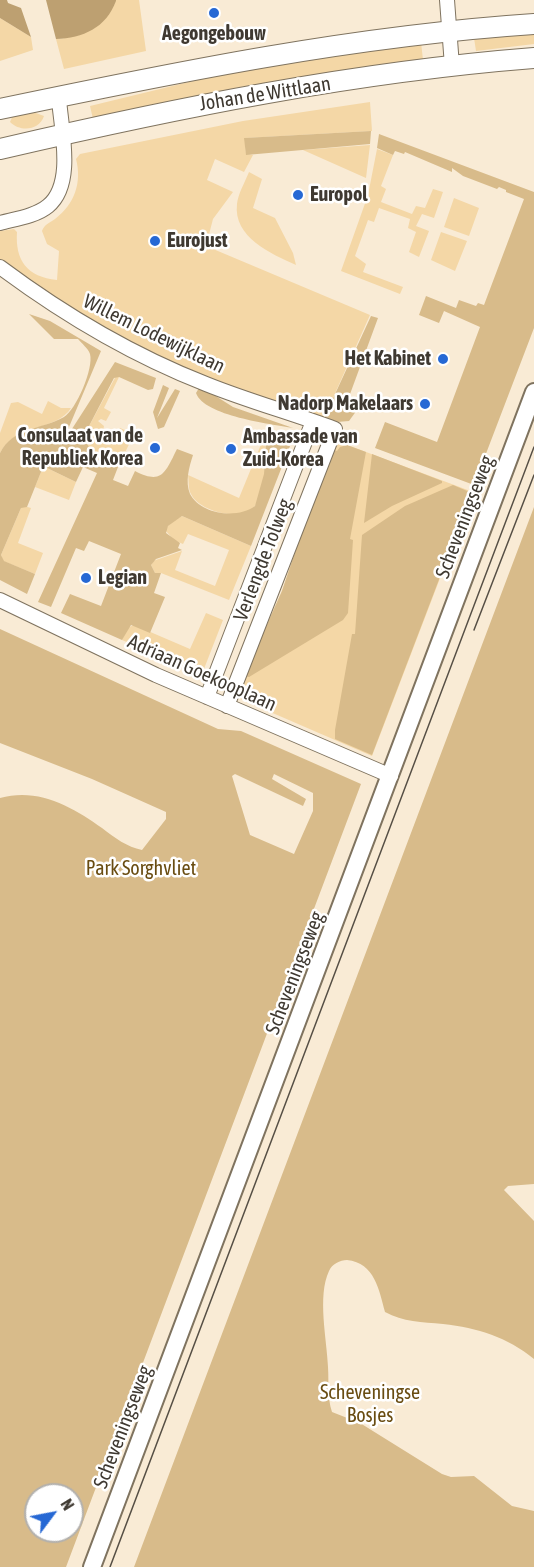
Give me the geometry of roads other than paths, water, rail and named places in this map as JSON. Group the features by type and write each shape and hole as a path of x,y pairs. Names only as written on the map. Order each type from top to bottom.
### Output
{"main road":[{"name":"Johan de Wittlaan","path":"0,109 59,99 258,56 360,41 534,24"},
{"name":"Johan de Wittlaan","path":"0,149 240,97 452,66 534,58"}],"street":[{"path":"447,0 447,32 452,66"},
{"path":"0,224 47,207 57,197 63,186 65,164 59,99"},
{"name":"Willem Lodewijklaan","path":"0,267 70,314 160,364 239,397 335,429"},
{"name":"Scheveningseweg","path":"92,1567 534,392"},
{"name":"Verlengde Tolweg","path":"207,697 313,421"},
{"name":"Verlengde Tolweg","path":"227,706 335,429"},
{"name":"Adriaan Goekooplaan","path":"0,600 207,697 391,776"}],"tram line":[{"path":"110,1567 534,447"},
{"path":"474,630 534,475"}],"place":[{"name":"Aegongebouw","path":"214,13"},
{"name":"Europol","path":"298,195"},
{"name":"Eurojust","path":"155,241"},
{"name":"Het Kabinet","path":"443,359"},
{"name":"Nadorp Makelaars","path":"425,404"},
{"name":"Consulaat van de Republiek Korea","path":"155,448"},
{"name":"Ambassade van Zuid-Korea","path":"231,449"},
{"name":"Legian","path":"86,578"}],"park label":[{"name":"Park Sorghvliet","path":"141,869"},
{"name":"Scheveningse Bosjes","path":"370,1404"}]}
